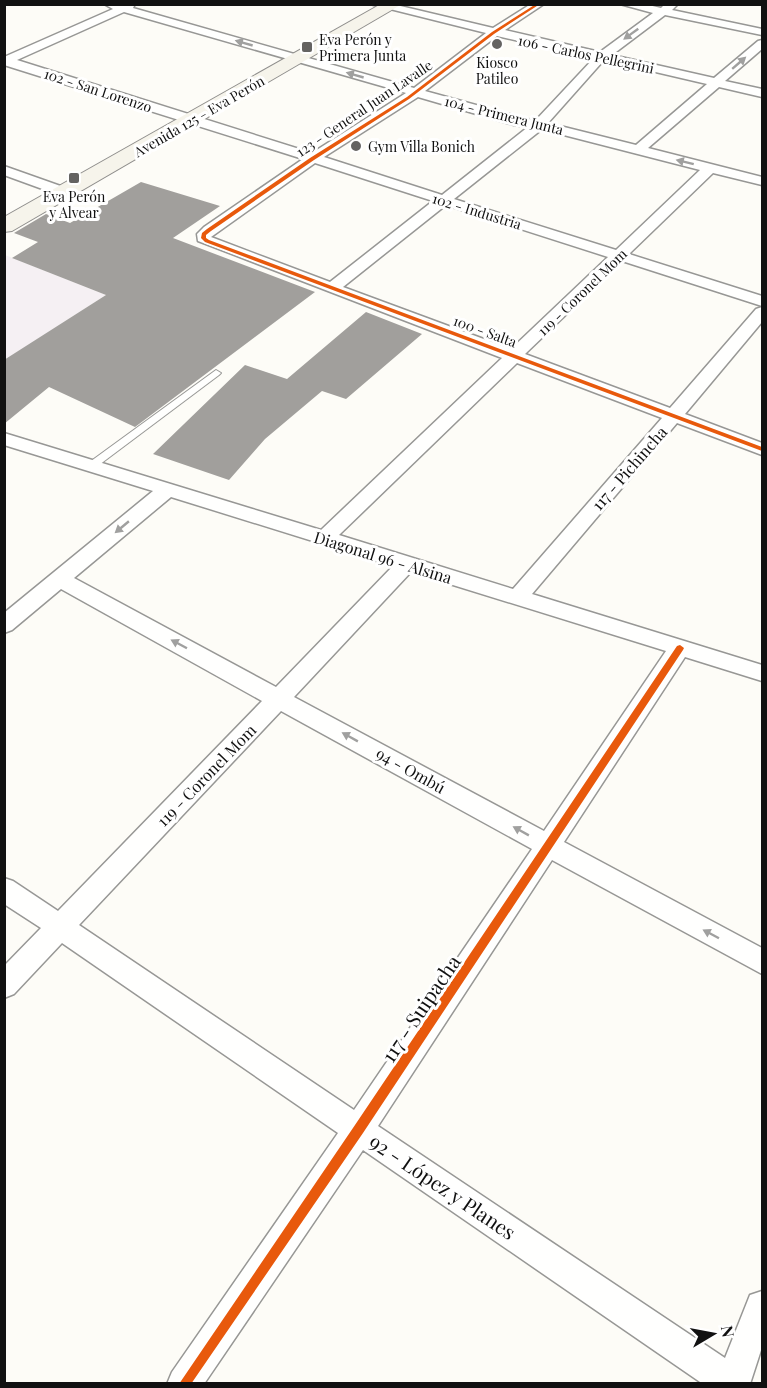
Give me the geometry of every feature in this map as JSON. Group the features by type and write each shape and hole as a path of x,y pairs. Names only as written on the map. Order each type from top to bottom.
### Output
{"main road":[{"name":"Avenida 125 - Eva Perón","path":"4,226 300,59 385,6"}],"street":[{"name":"104 - Primera Junta","path":"109,4 127,6 519,122 539,125 762,181"},
{"name":"123 - General Juan Lavalle","path":"204,234 312,159 416,92 493,33 539,4"},
{"path":"625,4 762,32"},
{"path":"332,288 539,125 601,57 673,4"},
{"path":"6,61 127,6"},
{"name":"106 - Carlos Pellegrini","path":"385,6 493,33 762,93"},
{"path":"638,150 762,43"},
{"name":"102 - San Lorenzo","path":"6,61 192,121"},
{"name":"102 - Industria","path":"192,121 762,301"},
{"name":"119 - Coronel Mom","path":"322,539 710,168"},
{"path":"4,170 64,192"},
{"name":"100 - Salta","path":"204,234 207,241 762,450"},
{"name":"117 - Pichincha","path":"518,597 762,312"},
{"name":"Diagonal 96 - Alsina","path":"4,439 762,673"},
{"path":"4,625 167,490"},
{"name":"119 - Coronel Mom","path":"4,985 407,564"},
{"name":"94 - Ombú","path":"60,580 762,962"},
{"name":"117 - Suipacha","path":"184,1383 359,1129 680,648"},
{"name":"92 - López y Planes","path":"4,889 732,1383"},
{"path":"732,1383 762,1307"}],"lane":[{"path":"91,466 216,373"}],"shaded area":[{"path":"5,255 106,295 5,360"}],"building":[{"path":"141,182 220,206 173,238 315,292 135,427 49,387 4,424 4,360 106,295 12,258 38,242 14,233 46,214 70,223"},
{"path":"366,312 422,334 346,399 322,391 265,439 229,480 153,454 245,365 287,379"}],"cycle path":[{"path":"539,4 493,33 408,98 312,159 209,230 203,238 762,449"},
{"path":"184,1384 359,1129 680,648"}],"place":[{"name":"Kiosco Patileo","path":"497,44"},
{"name":"Eva Perón y Primera Junta","path":"307,47"},
{"name":"Gym Villa Bonich","path":"356,146"},
{"name":"Eva Perón y Alvear","path":"74,178"}]}
